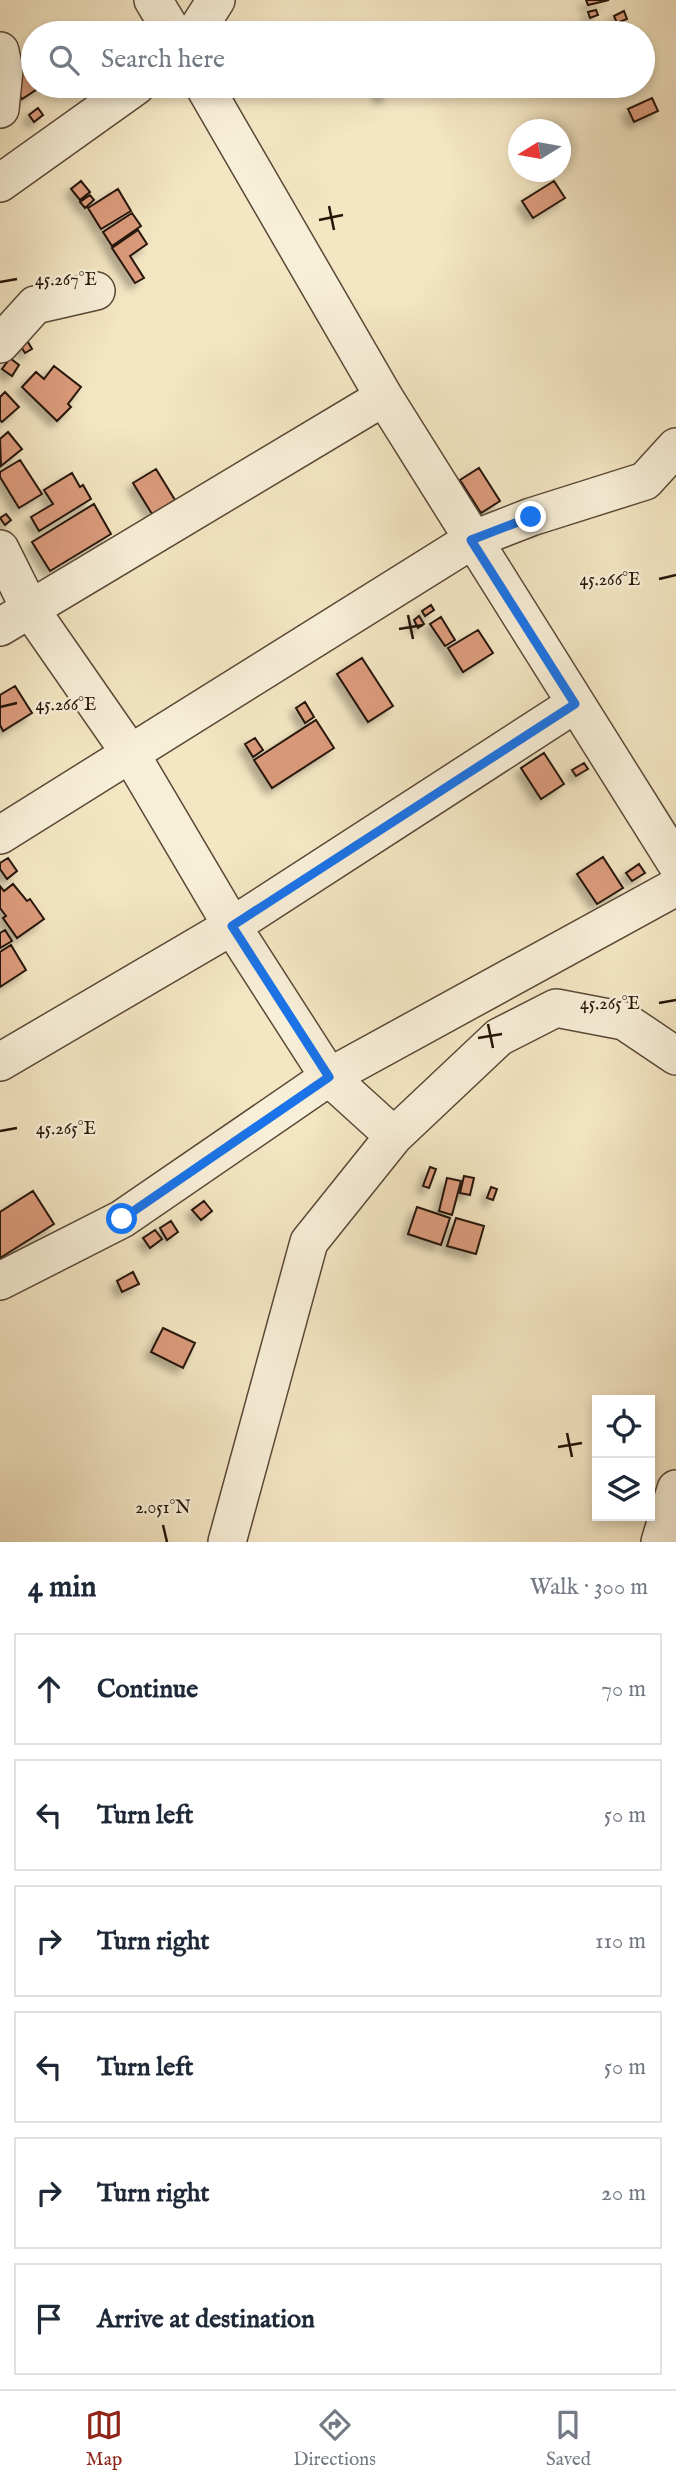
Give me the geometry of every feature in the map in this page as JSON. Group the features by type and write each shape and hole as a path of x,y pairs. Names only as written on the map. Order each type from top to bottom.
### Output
{"street":[{"path":"153,0 166,21"},
{"path":"203,21 216,0"},
{"path":"0,51 4,70 0,109"},
{"path":"0,183 119,98"},
{"path":"211,98 384,397 471,540 676,863"},
{"path":"0,344 36,305 96,291"},
{"path":"15,618 384,397"},
{"path":"0,835 471,540 531,517 645,481 676,447"},
{"path":"0,549 15,618 130,753 232,926 329,1077 394,1136"},
{"path":"0,1062 232,926 575,704"},
{"path":"0,1281 122,1219 329,1077 676,887"},
{"path":"227,1542 309,1242 394,1136 499,1037 556,1007 624,1021 676,1056"},
{"path":"660,1542 676,1489"}],"building":[{"path":"586,0 609,0 588,5"},
{"path":"596,10 598,15 590,18 588,12"},
{"path":"624,11 627,19 616,21 614,16"},
{"path":"21,65 21,97 6,74"},
{"path":"652,98 658,111 634,122 628,109"},
{"path":"38,108 43,115 34,122 29,115"},
{"path":"81,181 90,192 80,200 71,189"},
{"path":"552,182 565,198 533,218 522,201"},
{"path":"118,189 131,211 101,229 88,208"},
{"path":"90,195 94,200 85,208 80,202"},
{"path":"132,213 141,226 112,246 103,232"},
{"path":"138,230 147,244 130,256 144,278 135,283 112,248"},
{"path":"25,337 32,349 25,353 18,342"},
{"path":"10,358 19,365 12,376 2,369"},
{"path":"54,366 81,387 68,404 71,407 57,421 22,387 36,372 44,379"},
{"path":"5,392 19,407 2,422 0,397"},
{"path":"8,432 22,449 1,466 0,439"},
{"path":"20,460 42,494 19,508 0,477 0,472"},
{"path":"479,468 500,501 481,513 460,480"},
{"path":"156,469 175,500 152,514 133,483"},
{"path":"72,473 91,499 39,531 31,517 53,504 44,490"},
{"path":"94,504 111,534 50,571 32,542"},
{"path":"6,514 11,520 5,525 0,518"},
{"path":"431,605 434,610 425,616 422,611"},
{"path":"419,616 424,624 418,628 414,620"},
{"path":"441,617 455,640 445,646 430,624"},
{"path":"478,630 493,653 463,672 448,648"},
{"path":"362,658 393,706 368,722 337,674"},
{"path":"15,686 32,713 3,731 0,725 0,695"},
{"path":"305,702 314,717 305,723 296,708"},
{"path":"316,720 334,748 272,788 254,760"},
{"path":"255,738 263,750 253,757 245,744"},
{"path":"544,753 564,784 541,799 521,768"},
{"path":"584,763 588,769 576,776 572,770"},
{"path":"603,857 623,888 597,904 577,874"},
{"path":"8,858 17,871 7,879 0,869 0,863"},
{"path":"639,864 645,873 632,881 626,873"},
{"path":"13,884 27,901 30,899 44,919 17,938 3,918 6,916 0,908 0,886 4,891"},
{"path":"5,930 12,941 0,948 0,933"},
{"path":"11,945 26,970 0,987 0,952"},
{"path":"430,1167 436,1169 429,1188 423,1186"},
{"path":"464,1176 474,1178 470,1195 460,1193"},
{"path":"447,1178 461,1181 452,1215 439,1211"},
{"path":"491,1187 497,1189 493,1200 487,1198"},
{"path":"33,1191 54,1224 0,1258 0,1212"},
{"path":"204,1201 212,1211 201,1220 192,1210"},
{"path":"417,1207 450,1218 441,1245 408,1234"},
{"path":"456,1218 484,1226 476,1254 447,1246"},
{"path":"171,1221 178,1232 167,1240 160,1228"},
{"path":"155,1230 162,1239 150,1248 143,1238"},
{"path":"133,1272 139,1284 122,1292 117,1281"},
{"path":"163,1328 195,1343 183,1368 151,1352"}],"route":[{"path":"122,1219 329,1077 232,926 575,704 471,540 531,517"}]}
